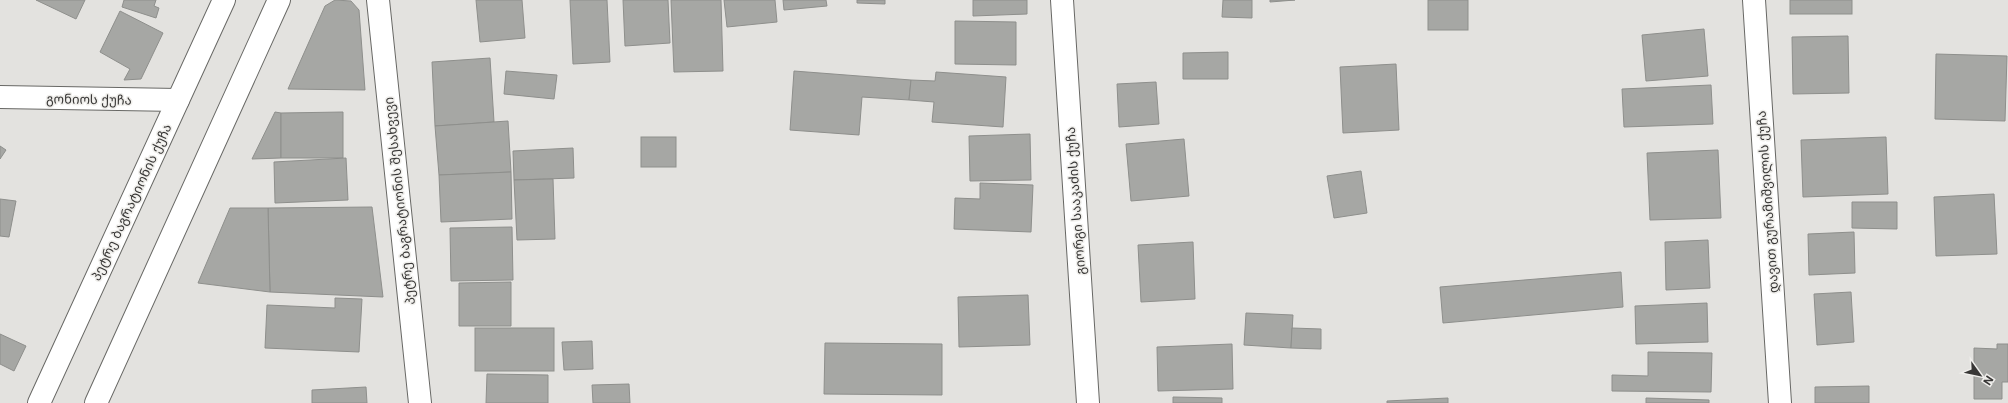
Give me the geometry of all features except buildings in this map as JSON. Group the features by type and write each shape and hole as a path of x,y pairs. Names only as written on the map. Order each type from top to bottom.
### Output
{"street":[{"name":"პეტრე ბაგრატიონის ქუჩა","path":"39,403 224,0"},
{"path":"96,403 279,0"},
{"name":"პეტრე ბაგრატიონის შესახვევი","path":"378,0 420,403"},
{"name":"გიორგი სააკაძის ქუჩა","path":"1062,0 1088,403"},
{"name":"დავით გურამიშვილის ქუჩა","path":"1754,0 1780,403"},
{"name":"გონიოს ქუჩა","path":"0,97 178,100"}]}
